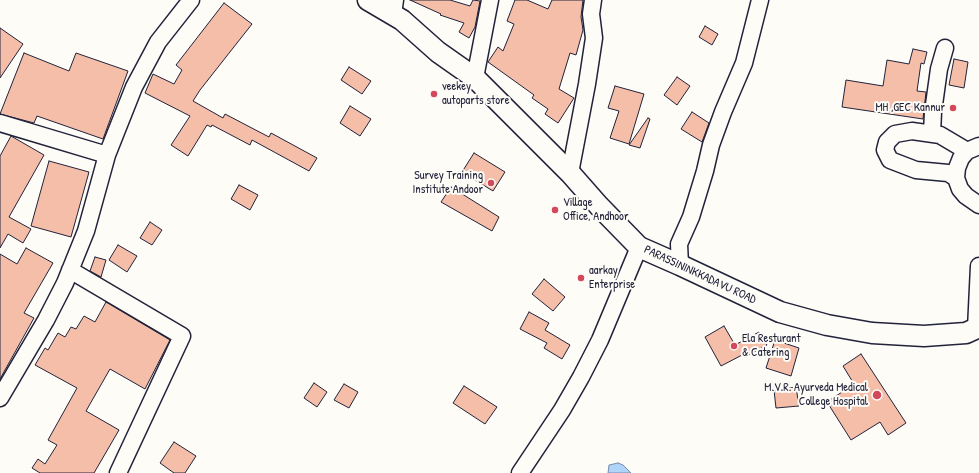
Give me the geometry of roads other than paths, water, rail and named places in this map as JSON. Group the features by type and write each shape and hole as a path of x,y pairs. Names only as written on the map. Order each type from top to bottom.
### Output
{"main road":[{"name":"PARASSININKKADAVU ROAD","path":"368,0 394,7 402,20 438,52 475,78 570,173 639,248 680,265 780,312 827,325 872,333 924,336 966,333 977,328"}],"street":[{"path":"0,397 46,320 70,270 86,231 107,155 134,87 158,42 191,0"},
{"path":"475,78 490,0"},
{"path":"570,173 588,84 594,38 591,14 593,0"},
{"path":"680,265 679,244 690,217 723,112 744,63 760,0"},
{"path":"932,134 933,112 939,68 944,48"},
{"path":"1,126 107,155"},
{"path":"956,178 948,173 916,170 901,166 890,160 885,150 887,142 895,134 912,131 940,135 973,148 961,158 957,168 956,178 960,189 966,196 979,205"},
{"path":"520,473 558,416 581,377 600,340 639,248"},
{"path":"977,328 979,266"},
{"path":"70,270 182,336 118,473"}],"water":[{"path":"618,463 623,465 631,473 608,473 609,465"}],"place":[{"name":"veekey autoparts store","path":"434,94"},
{"name":"MH ,GEC Kannur","path":"953,108"},
{"name":"Survey Training Institute Andoor","path":"491,183"},
{"name":"Village Office, Andhoor","path":"555,210"},
{"name":"aarkay Enterprise","path":"581,278"},
{"name":"Ela Resturant & Catering","path":"734,346"},
{"name":"M.V.R. Ayurveda Medical College Hospital","path":"877,395"}]}
